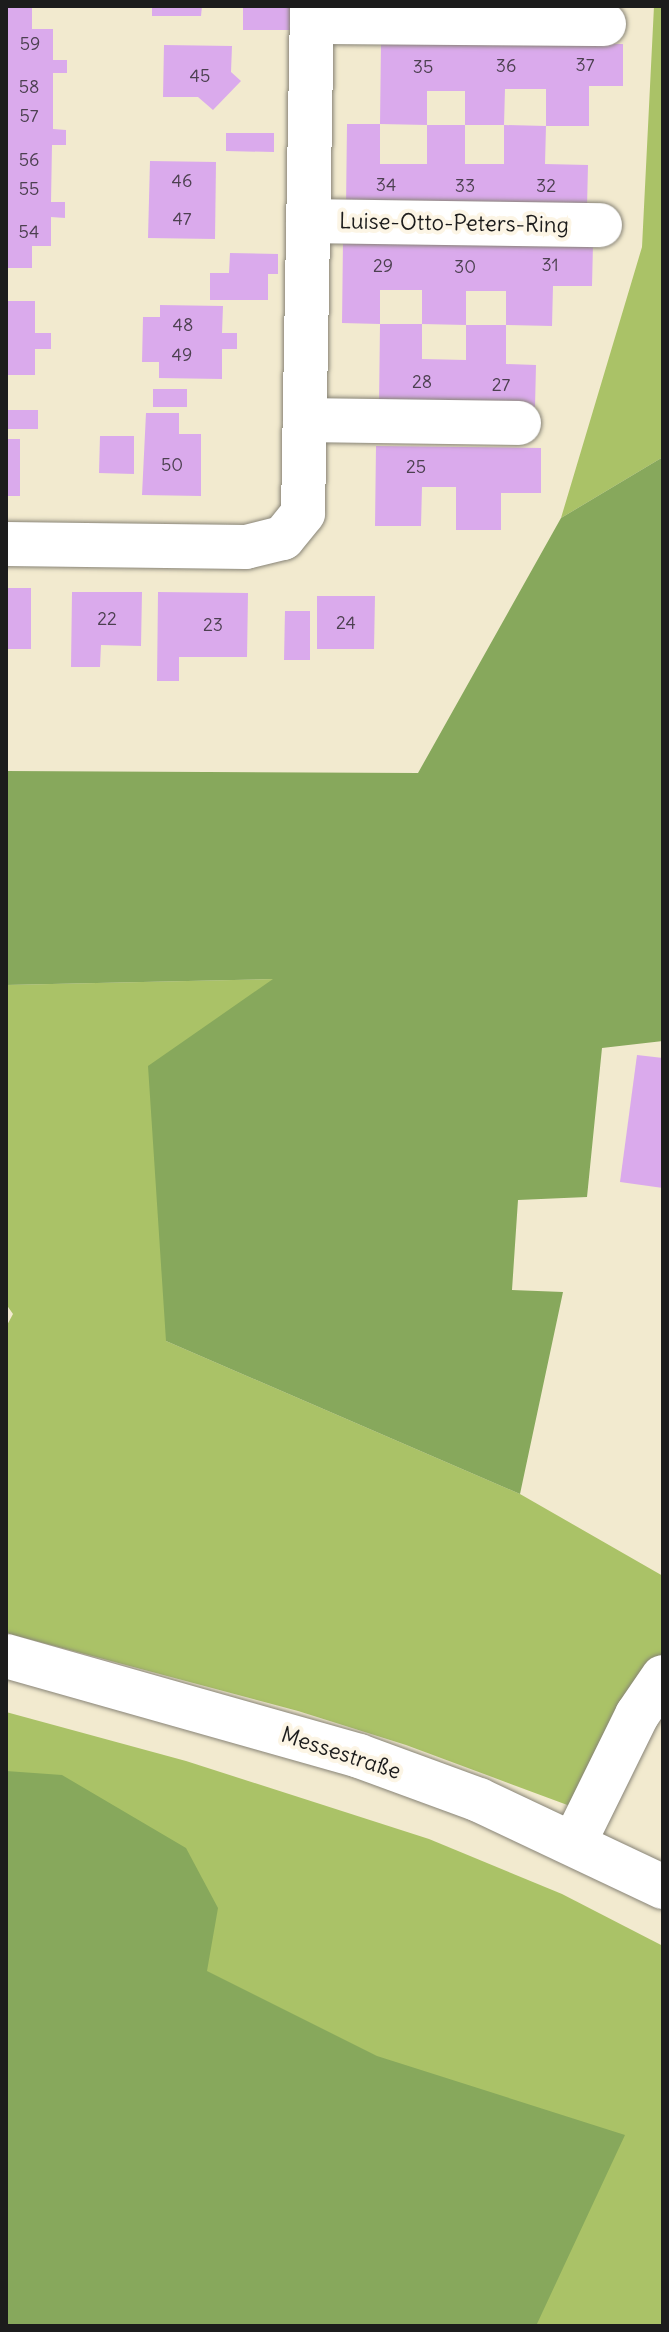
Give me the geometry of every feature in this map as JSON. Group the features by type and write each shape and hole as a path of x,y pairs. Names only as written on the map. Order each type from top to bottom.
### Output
{"street":[{"name":"Luise-Otto-Peters-Ring","path":"6,544 246,547 283,538 303,513 312,14 604,24"},
{"name":"Luise-Otto-Peters-Ring","path":"308,221 600,225"},
{"path":"305,420 519,423"},
{"name":"Messestraße","path":"6,1656 359,1756 479,1800 663,1887"},
{"path":"574,1843 637,1715 663,1677"}],"green space":[{"path":"654,6 663,6 663,457 561,518 642,247"},
{"path":"663,457 663,1041 602,1048 587,1197 518,1200 512,1290 563,1292 520,1494 166,1341 148,1066 273,979 6,985 6,771 418,773 561,518"},
{"path":"274,979 166,1341 520,1494 663,1576 663,1677 589,1813 406,1745 298,1711 6,1633 6,1327 13,1314 6,1304 6,985"},
{"path":"6,1712 186,1761 429,1839 562,1894 663,1946 663,2326 6,2326"},
{"path":"6,1771 62,1775 186,1848 218,1908 207,1971 377,2056 625,2135 536,2326 6,2326"}],"building":[{"path":"6,6 32,6 32,29 53,29 53,60 67,60 67,73 53,73 53,129 66,130 66,145 52,145 51,202 65,202 65,218 51,217 51,246 32,246 32,268 6,268"},
{"path":"152,6 202,6 201,16 152,16"},
{"path":"243,6 293,6 293,30 243,30"},
{"path":"381,42 623,44 623,86 589,86 589,126 546,126 546,89 505,89 504,125 465,125 465,91 427,91 427,125 380,124"},
{"path":"164,45 232,46 231,72 241,81 213,110 198,97 163,97"},
{"path":"347,124 380,124 380,164 427,164 427,125 465,125 465,164 504,164 504,125 546,126 545,164 588,165 587,208 346,207"},
{"path":"226,133 274,133 274,152 226,151"},
{"path":"150,161 216,162 215,239 148,238"},
{"path":"343,241 593,244 592,286 553,286 552,326 506,325 506,291 466,291 466,325 422,324 422,290 380,290 380,324 342,323"},
{"path":"230,253 278,254 278,274 268,274 268,300 210,300 210,273 229,273"},
{"path":"6,301 35,301 35,333 51,333 51,349 35,349 35,375 6,375"},
{"path":"160,305 223,306 222,333 237,333 237,349 222,349 222,379 159,378 159,362 142,362 143,317 160,317"},
{"path":"380,324 422,324 422,359 466,360 466,325 506,325 506,364 536,365 535,407 379,405"},
{"path":"153,389 187,389 187,407 153,407"},
{"path":"6,410 38,410 38,429 6,429"},
{"path":"146,413 179,413 179,434 201,434 201,496 142,495"},
{"path":"100,436 134,436 134,474 99,473"},
{"path":"6,439 20,439 20,496 6,496"},
{"path":"376,446 541,448 541,493 501,493 501,530 456,530 456,487 422,487 421,526 375,526"},
{"path":"6,588 31,588 31,649 6,649"},
{"path":"72,592 142,592 141,646 101,645 100,667 71,667"},
{"path":"158,592 248,593 247,657 179,657 179,681 157,681"},
{"path":"317,596 375,596 374,649 317,649"},
{"path":"285,611 310,611 310,660 284,660"},
{"path":"637,1055 663,1058 663,1188 620,1182"}]}
